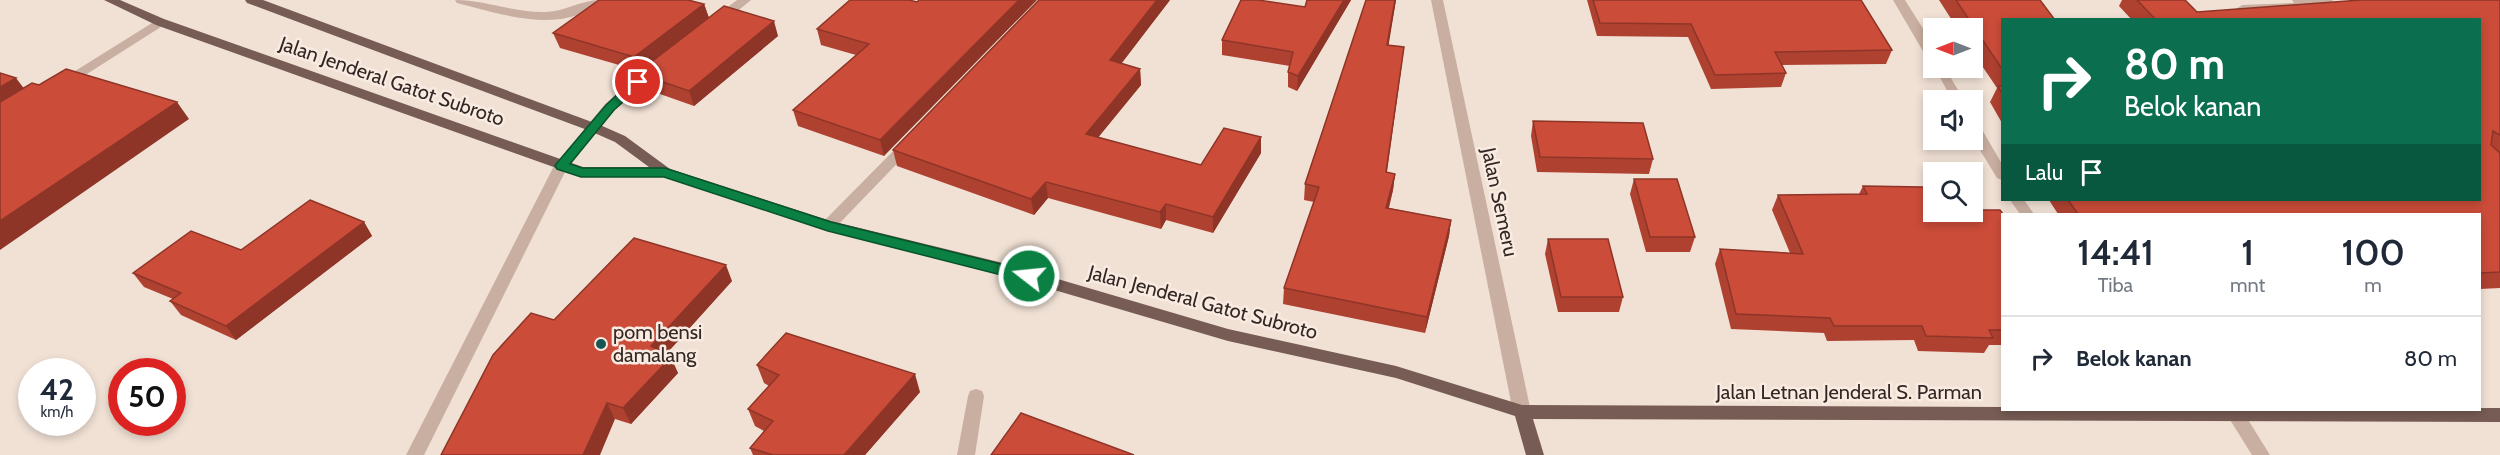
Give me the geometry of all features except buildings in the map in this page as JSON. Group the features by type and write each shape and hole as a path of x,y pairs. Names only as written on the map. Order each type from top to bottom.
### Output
{"main road":[{"name":"Jalan Jenderal Gatot Subroto","path":"110,0 160,22 544,157 561,166 581,172 665,172"},
{"name":"Jalan Jenderal Gatot Subroto","path":"251,0 595,128 620,139 665,172 828,226 1007,270 1228,335 1396,372 1522,412"},
{"name":"Jalan Letnan Jenderal S. Parman","path":"1522,412 2154,412 2236,415 2500,415"},
{"path":"1522,412 1535,455"}],"street":[{"path":"461,0 534,18 564,13 594,0"},
{"path":"712,25 745,0"},
{"name":"Jalan Semeru","path":"1437,0 1522,412"},
{"path":"1899,0 1923,40"},
{"path":"2252,18 2242,9 2327,0"},
{"path":"50,91 160,22"},
{"path":"415,455 561,166 595,128 610,107 666,61"},
{"path":"828,226 919,132"},
{"path":"1983,143 2001,173"},
{"path":"966,455 976,396"},
{"path":"2236,415 2261,455"}],"place":[{"name":"pom bensi damalang","path":"601,344"}],"route":[{"path":"638,82 610,107 595,128 574,148 561,166 581,172 665,172 828,226 1029,276"}]}
